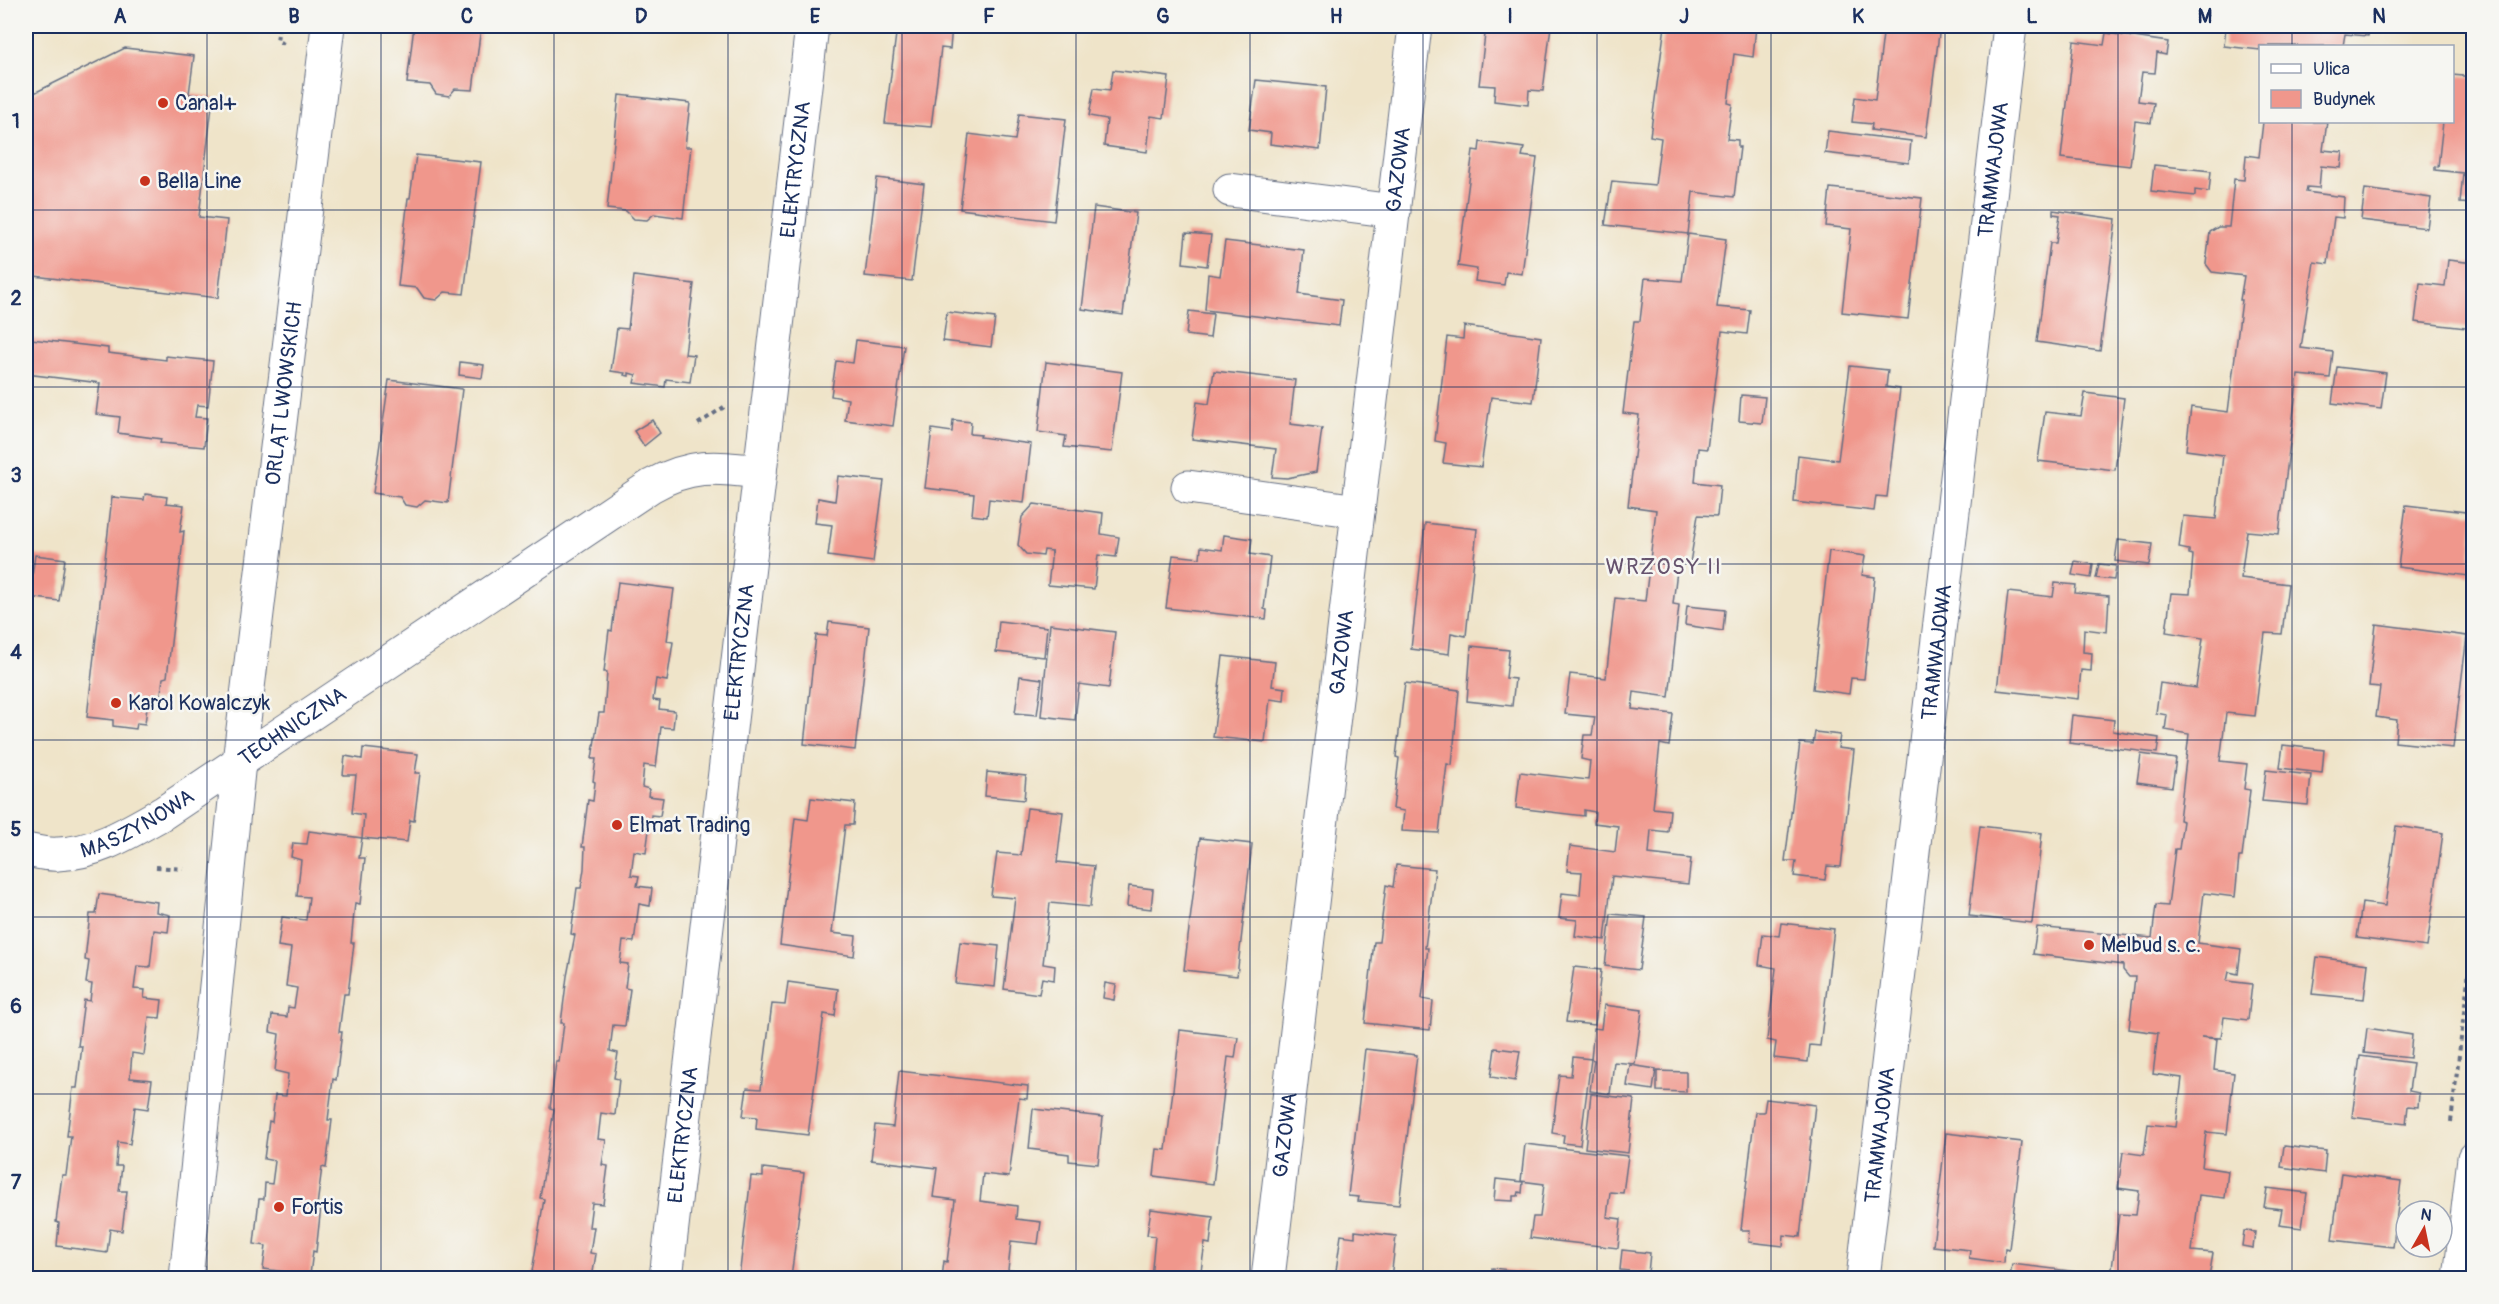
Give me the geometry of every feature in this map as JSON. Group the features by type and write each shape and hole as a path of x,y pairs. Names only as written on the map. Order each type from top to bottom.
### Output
{"street":[{"name":"ORLĄT LWOWSKICH","path":"239,762 328,26"},
{"name":"ELEKTRYCZNA","path":"666,1278 812,26"},
{"name":"GAZOWA","path":"1268,1278 1415,26"},
{"name":"TRAMWAJOWA","path":"1863,1278 2010,26"},
{"path":"1230,190 1394,211"},
{"name":"TECHNICZNA","path":"186,1278 239,762 671,475 698,468 715,467 760,472"},
{"path":"1188,487 1358,511"},
{"name":"MASZYNOWA","path":"26,850 58,854 84,850 109,842 163,813 239,762"},
{"path":"2460,1278 2474,1158"}],"path":[{"path":"689,429 725,406"},
{"path":"149,866 191,870"},
{"path":"2450,1129 2474,929"}],"building":[{"path":"414,26 481,26 473,90 455,89 449,96 436,94 430,85 407,83"},
{"path":"897,26 952,26 950,49 941,48 931,127 885,123"},
{"path":"1486,26 1551,26 1543,91 1529,90 1528,105 1494,101 1495,86 1479,85"},
{"path":"1665,26 1756,26 1753,57 1734,54 1728,103 1732,104 1727,139 1738,140 1738,147 1740,147 1734,197 1693,192 1688,234 1605,225 1612,181 1655,185 1661,138 1650,136"},
{"path":"1884,26 1940,26 1926,137 1871,130 1872,124 1852,122 1855,97 1875,100"},
{"path":"2226,26 2370,26 2368,36 2345,34 2343,45 2259,45 2259,50 2224,46"},
{"path":"2106,33 2168,42 2166,55 2157,53 2155,73 2142,72 2138,101 2154,103 2151,123 2135,121 2130,166 2061,158 2074,41 2104,45"},
{"path":"125,48 194,56 189,94 213,97 199,217 227,220 218,298 26,275 26,97"},
{"path":"1113,70 1169,77 1164,118 1151,116 1147,152 1104,146 1107,119 1089,116 1094,88 1110,90"},
{"path":"2454,75 2474,77 2474,204 2460,203 2463,173 2435,170 2435,166 2438,167 2443,123 2454,123"},
{"path":"1256,80 1326,87 1320,150 1270,144 1271,133 1249,130"},
{"path":"619,95 690,103 685,147 691,147 683,218 654,214 647,220 634,219 626,211 607,209"},
{"path":"1019,114 1066,119 1054,221 960,209 969,134 1015,140"},
{"path":"2263,123 2327,123 2323,150 2343,152 2341,168 2321,166 2319,188 2307,187 2306,192 2344,197 2343,218 2334,217 2328,264 2314,262 2301,348 2333,352 2330,378 2298,375 2279,534 2247,531 2241,578 2288,584 2282,634 2265,633 2255,716 2226,713 2220,761 2247,764 2244,789 2250,790 2242,857 2239,857 2235,897 2204,893 2198,943 2241,949 2238,974 2229,972 2227,981 2252,984 2248,1020 2224,1017 2221,1038 2201,1037 2217,1039 2214,1070 2234,1073 2227,1134 2206,1132 2202,1167 2228,1171 2225,1198 2199,1195 2192,1251 2213,1253 2209,1278 2010,1278 2012,1264 2111,1276 2119,1214 2136,1215 2139,1191 2118,1188 2123,1152 2144,1155 2148,1124 2176,1127 2182,1078 2153,1074 2158,1033 2129,1029 2135,977 2129,977 2123,970 2123,965 2033,954 2037,927 2152,938 2156,905 2168,906 2175,849 2179,849 2183,821 2179,820 2189,734 2165,730 2167,715 2156,713 2160,683 2196,688 2203,638 2166,632 2171,593 2190,594 2193,555 2189,554 2189,550 2179,548 2183,516 2216,519 2223,455 2186,450 2191,407 2228,412 2244,276 2212,272 2206,264 2210,232 2218,227 2229,227 2234,179 2244,180 2246,155 2259,157"},
{"path":"1828,131 1911,141 1909,163 1825,153"},
{"path":"1480,142 1524,148 1522,156 1537,158 1522,274 1506,272 1504,285 1475,281 1477,269 1458,266 1473,150 1479,151"},
{"path":"416,155 481,162 464,294 445,292 436,300 424,298 417,288 398,286 408,198 410,198"},
{"path":"2154,165 2211,171 2209,192 2195,190 2195,196 2151,191"},
{"path":"877,178 924,184 912,281 865,276"},
{"path":"1830,188 1922,198 1908,319 1842,312 1851,229 1826,226"},
{"path":"2365,189 2431,198 2427,228 2361,220"},
{"path":"1094,207 1136,213 1123,315 1082,309"},
{"path":"2053,210 2116,219 2100,351 2037,342 2050,243 2056,243 2060,215 2053,214"},
{"path":"1186,233 1211,235 1207,266 1183,263"},
{"path":"1688,234 1726,239 1717,307 1750,310 1747,334 1722,331 1707,449 1698,448 1695,482 1720,485 1717,516 1698,515 1690,563 1678,562 1673,604 1679,605 1669,697 1634,692 1632,709 1673,714 1669,746 1660,744 1653,808 1670,810 1668,832 1651,830 1649,854 1691,859 1688,884 1612,876 1605,940 1575,936 1577,920 1559,918 1562,893 1580,895 1582,872 1567,871 1570,846 1615,852 1618,826 1594,823 1595,812 1584,810 1584,816 1516,808 1520,772 1588,780 1590,761 1581,759 1584,735 1592,735 1595,717 1565,714 1570,674 1606,678 1615,598 1645,601 1656,510 1628,506 1639,415 1623,413 1634,321 1640,321 1645,278 1682,281"},
{"path":"1225,241 1304,250 1299,294 1342,300 1339,326 1205,310 1208,274 1220,276"},
{"path":"2448,260 2474,263 2474,329 2415,322 2420,283 2445,286"},
{"path":"634,276 694,284 685,354 694,355 690,382 666,379 665,387 634,383 636,375 629,373 629,376 624,375 625,373 611,371 617,328 628,329"},
{"path":"1189,311 1213,314 1210,338 1186,335"},
{"path":"947,312 995,318 991,347 943,341"},
{"path":"1464,326 1541,337 1533,402 1491,397 1481,467 1443,463 1446,443 1435,441 1447,337 1463,339"},
{"path":"31,339 108,348 108,353 166,360 166,356 213,361 208,406 197,405 195,417 207,418 204,447 160,443 161,439 118,433 120,417 96,414 100,383 26,374"},
{"path":"856,340 904,346 893,426 845,420 848,399 831,396 836,361 853,363"},
{"path":"460,362 484,365 482,378 459,375"},
{"path":"1046,362 1122,372 1112,452 1064,447 1066,436 1038,432"},
{"path":"1850,366 1888,370 1886,387 1900,389 1887,497 1876,496 1874,511 1794,502 1798,455 1838,460"},
{"path":"2337,367 2386,373 2381,409 2332,403"},
{"path":"1214,371 1295,380 1290,424 1322,428 1316,472 1287,478 1272,477 1276,449 1192,439 1197,402 1209,404"},
{"path":"389,380 462,389 448,503 425,500 417,507 405,505 400,497 373,493"},
{"path":"2085,393 2124,398 2115,470 2038,461 2045,412 2081,416"},
{"path":"1741,395 1765,397 1762,423 1739,421"},
{"path":"652,420 660,433 644,446 634,431"},
{"path":"953,420 971,422 970,434 1031,444 1024,503 989,499 987,517 972,515 974,494 925,488 932,429 952,432"},
{"path":"838,476 884,481 873,562 828,556 832,525 815,523 818,498 835,501"},
{"path":"145,494 167,497 166,503 184,505 180,532 184,531 167,677 163,678 160,700 148,699 145,724 137,723 136,729 113,726 113,720 87,717 112,497 144,500"},
{"path":"1034,504 1103,513 1101,534 1119,537 1116,557 1098,555 1094,589 1048,585 1052,551 1044,550 1043,556 1026,554 1018,545 1022,517"},
{"path":"2406,505 2474,513 2469,576 2398,567"},
{"path":"1425,523 1477,529 1466,636 1451,633 1449,654 1411,649"},
{"path":"1224,535 1252,539 1250,554 1270,557 1264,609 1267,610 1266,619 1166,608 1173,555 1200,558 1201,547 1222,550"},
{"path":"2118,540 2152,544 2149,565 2115,561"},
{"path":"1829,551 1865,556 1862,575 1875,577 1864,679 1851,678 1849,694 1813,689"},
{"path":"35,555 65,559 59,601 29,597"},
{"path":"2075,561 2093,564 2091,578 2072,575"},
{"path":"2099,564 2116,566 2114,580 2096,578"},
{"path":"618,582 674,589 667,641 673,642 667,681 656,679 653,700 660,701 659,709 675,711 673,728 661,727 656,767 644,765 642,787 649,789 648,796 663,798 660,816 651,815 646,853 634,851 631,875 639,876 637,886 652,888 650,906 639,904 634,942 623,941 620,963 628,964 625,988 630,989 625,1026 613,1025 610,1051 618,1053 614,1078 619,1079 615,1115 601,1113 598,1139 606,1140 602,1165 608,1166 603,1204 592,1203 589,1227 594,1227 590,1253 596,1254 592,1278 531,1278 544,1199 540,1198 554,1109 550,1108 556,1062 559,1062 564,1023 561,1023 575,935 571,934 577,888 581,888 584,869 585,847 582,847 588,800 593,801 596,759 592,759 599,713 604,713 607,672 604,672"},
{"path":"2055,583 2076,585 2075,593 2109,596 2107,632 2084,629 2083,652 2092,653 2091,671 2081,670 2078,699 1997,690 2008,592 2053,597"},
{"path":"1687,606 1725,610 1723,631 1685,625"},
{"path":"999,621 1047,627 1044,657 996,652"},
{"path":"829,622 869,627 855,750 804,744 816,635 827,636"},
{"path":"1050,624 1115,632 1109,688 1079,684 1075,720 1041,716"},
{"path":"2376,624 2467,636 2453,748 2395,742 2397,720 2376,717 2380,687 2369,686"},
{"path":"1471,646 1509,650 1506,678 1515,679 1512,706 1467,701"},
{"path":"1223,656 1275,662 1272,686 1285,688 1284,701 1270,699 1265,742 1213,737"},
{"path":"1020,676 1042,679 1037,715 1015,713"},
{"path":"1405,683 1459,690 1452,765 1447,764 1439,833 1402,831 1404,811 1393,809 1399,758 1396,757"},
{"path":"2072,715 2114,720 2113,731 2159,738 2157,753 2069,743"},
{"path":"1815,732 1840,735 1838,748 1854,750 1841,867 1827,866 1825,880 1794,876 1796,861 1785,861 1800,743 1813,744"},
{"path":"2283,745 2324,750 2322,773 2280,768"},
{"path":"363,748 418,754 415,773 420,773 414,821 410,820 407,842 362,838 364,815 352,813 356,775 343,775 345,756 362,759"},
{"path":"2141,754 2176,759 2172,787 2137,782"},
{"path":"2266,770 2311,775 2308,805 2262,801"},
{"path":"987,772 1026,776 1024,800 985,796"},
{"path":"811,798 855,803 853,825 845,825 832,933 856,936 854,956 780,945 795,818 808,820"},
{"path":"1027,808 1063,812 1057,862 1094,866 1090,907 1050,903 1043,964 1055,966 1054,980 1042,978 1039,994 1004,989 1015,898 991,896 997,853 1021,855"},
{"path":"1980,826 2042,833 2032,923 1969,916"},
{"path":"2396,826 2443,833 2427,947 2357,938 2362,903 2385,906"},
{"path":"309,831 362,838 359,858 365,858 360,904 355,903 351,943 354,943 348,994 344,994 336,1080 333,1079 328,1120 332,1120 326,1168 322,1167 317,1206 321,1206 316,1252 313,1251 310,1275 263,1269 266,1246 254,1244 259,1199 264,1199 265,1183 272,1184 275,1161 264,1159 269,1121 272,1122 275,1095 286,1096 288,1074 275,1071 279,1034 270,1032 272,1015 287,1017 288,1007 294,1008 297,988 286,986 291,948 278,946 282,917 306,920 309,897 297,896 301,860 291,857 293,843 307,844"},
{"path":"1200,838 1252,844 1237,976 1184,970"},
{"path":"1396,865 1435,869 1425,948 1428,948 1422,999 1433,1001 1430,1030 1365,1023 1374,942 1379,942 1386,885 1393,887"},
{"path":"1129,886 1153,889 1151,909 1127,906"},
{"path":"99,894 157,902 156,912 170,915 168,932 154,930 150,967 137,966 134,989 145,990 144,998 162,1000 160,1018 149,1017 144,1055 132,1053 130,1078 152,1080 148,1109 135,1107 130,1144 118,1142 116,1166 122,1166 119,1191 127,1191 122,1231 110,1229 107,1253 57,1246 59,1223 56,1222 62,1175 66,1175 71,1136 67,1136 73,1088 77,1088 82,1046 78,1046 84,1000 90,1001 92,984 86,983 89,961 85,960 90,914 96,914"},
{"path":"1611,914 1646,917 1639,970 1605,966"},
{"path":"1781,923 1834,929 1820,1046 1810,1045 1808,1062 1774,1058 1776,1042 1767,1040 1776,968 1759,965 1763,934 1779,936"},
{"path":"960,942 999,946 995,987 955,983"},
{"path":"2317,957 2368,964 2364,999 2312,994"},
{"path":"1574,967 1601,970 1595,1025 1566,1022"},
{"path":"788,982 838,989 835,1016 824,1014 808,1135 756,1129 757,1117 743,1116 747,1088 761,1089 772,1004 785,1005"},
{"path":"1105,983 1116,985 1114,1000 1103,998"},
{"path":"1604,1005 1642,1010 1635,1064 1614,1062 1610,1094 1590,1091 1594,1060 1591,1059 1594,1028 1601,1029"},
{"path":"2367,1028 2412,1035 2410,1058 2364,1053"},
{"path":"1180,1030 1238,1037 1235,1058 1228,1057 1213,1184 1154,1176 1157,1149 1166,1150"},
{"path":"1495,1048 1520,1051 1515,1081 1491,1077"},
{"path":"1365,1049 1417,1055 1399,1205 1358,1201 1359,1197 1348,1196"},
{"path":"2360,1056 2413,1063 2409,1091 2419,1093 2418,1107 2408,1106 2406,1124 2352,1117"},
{"path":"1573,1057 1591,1059 1580,1145 1563,1143 1564,1135 1552,1133 1559,1075 1571,1076"},
{"path":"1630,1065 1656,1069 1653,1090 1627,1086"},
{"path":"899,1071 1028,1086 1027,1099 1019,1098 1009,1177 983,1174 980,1201 1017,1206 1016,1219 1041,1222 1038,1244 1011,1241 1008,1270 1033,1273 1032,1278 942,1278 944,1261 947,1262 955,1200 933,1197 937,1168 871,1160 875,1125 893,1127"},
{"path":"1657,1071 1686,1072 1686,1092 1657,1091"},
{"path":"1591,1094 1634,1099 1628,1153 1585,1148"},
{"path":"1766,1099 1815,1105 1800,1237 1784,1235 1783,1246 1749,1242 1750,1230 1741,1230 1755,1112 1764,1112"},
{"path":"1033,1109 1103,1117 1098,1164 1069,1161 1069,1154 1029,1149"},
{"path":"1946,1133 2022,1142 2009,1249 2005,1248 2004,1263 1969,1258 1970,1250 1933,1246"},
{"path":"1525,1144 1628,1156 1623,1193 1610,1192 1607,1217 1621,1219 1618,1248 1530,1238 1533,1217 1540,1217 1544,1184 1521,1181"},
{"path":"2284,1146 2326,1151 2324,1173 2281,1167"},
{"path":"763,1168 804,1173 791,1278 739,1278 751,1176 763,1177"},
{"path":"2341,1173 2401,1181 2399,1199 2394,1199 2393,1247 2332,1240"},
{"path":"1496,1179 1523,1182 1522,1193 1519,1192 1518,1196 1513,1196 1513,1201 1494,1200"},
{"path":"2267,1188 2307,1193 2302,1228 2279,1225 2282,1209 2264,1207"},
{"path":"1151,1209 1213,1217 1210,1244 1205,1243 1200,1278 1151,1278 1155,1236 1147,1235"},
{"path":"1355,1231 1396,1236 1391,1278 1335,1278 1341,1235 1355,1237"},
{"path":"2244,1231 2255,1232 2253,1248 2242,1246"},
{"path":"1622,1250 1650,1253 1648,1273 1620,1270"},
{"path":"1492,1268 1562,1276 1562,1278 1491,1278"}],"place":[{"name":"Canal+","path":"163,103"},
{"name":"Bella Line","path":"145,181"},
{"name":"Karol Kowalczyk","path":"116,703"},
{"name":"Elmat Trading","path":"617,825"},
{"name":"Melbud s. c.","path":"2089,945"},
{"name":"Fortis","path":"279,1207"}],"district":[{"name":"WRZOSY II","path":"1664,567"}]}
